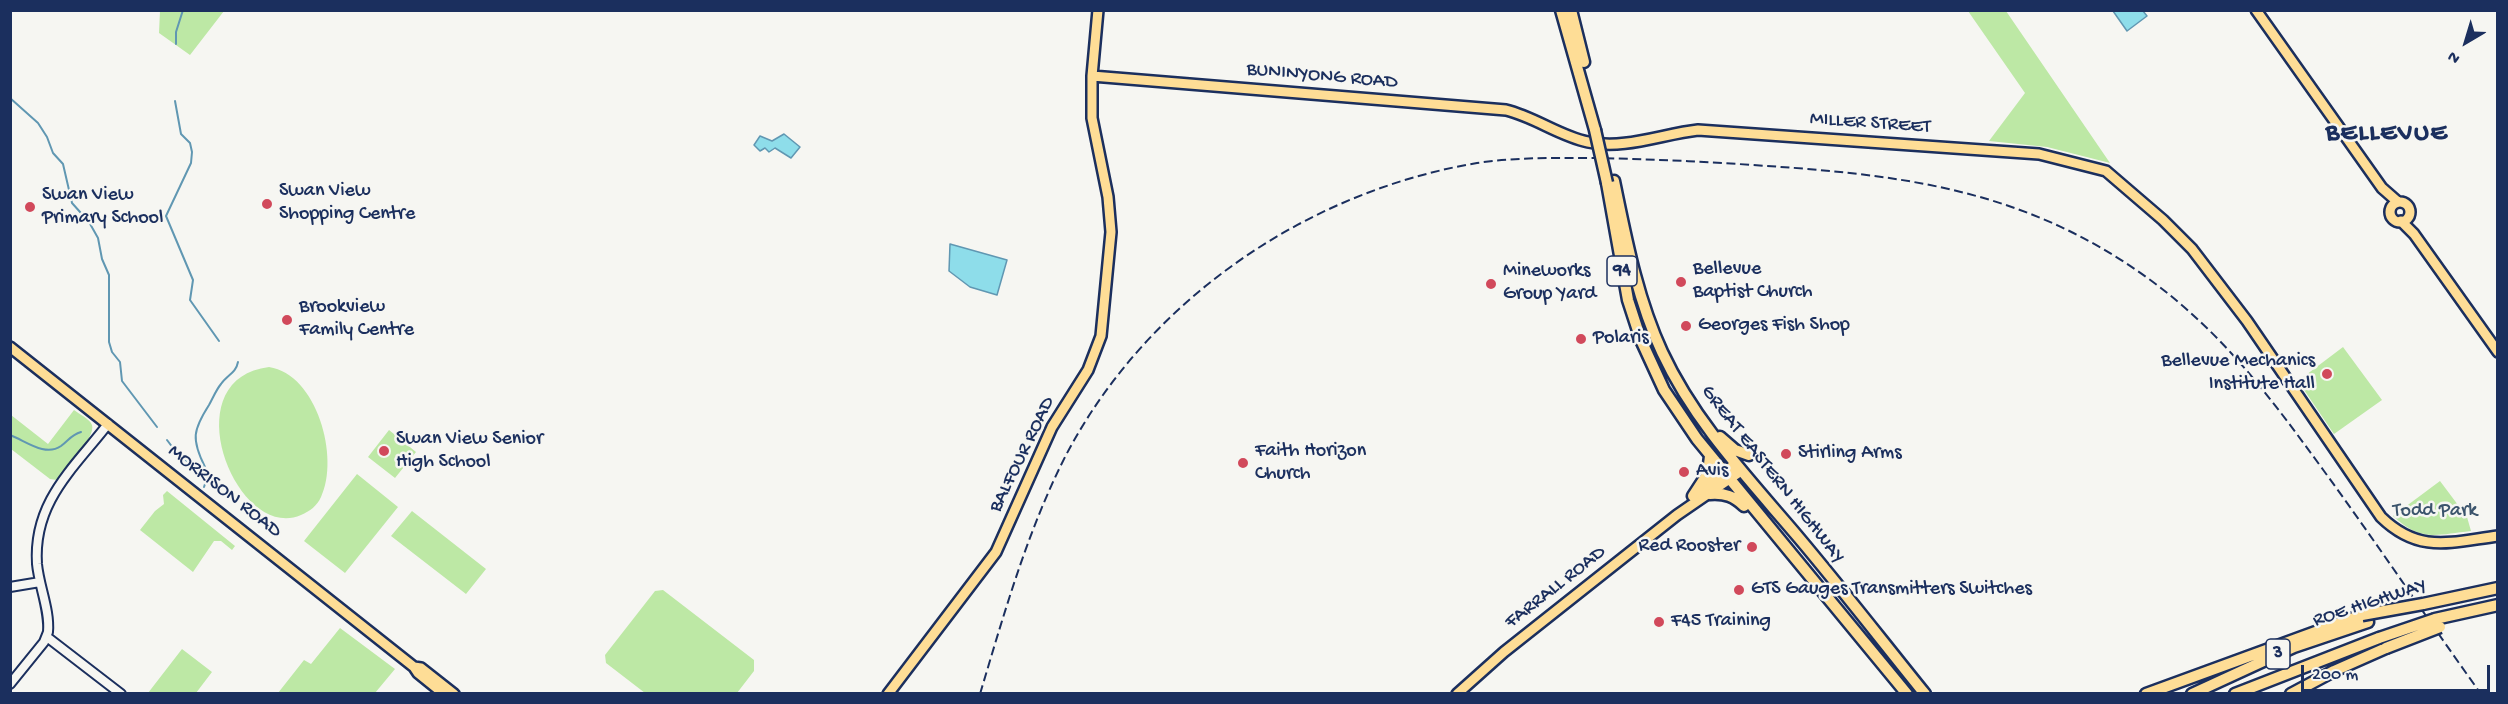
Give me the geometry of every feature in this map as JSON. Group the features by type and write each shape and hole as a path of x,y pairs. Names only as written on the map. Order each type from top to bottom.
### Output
{"highway":[{"name":"GREAT EASTERN HIGHWAY","path":"1561,10 1598,129"},
{"name":"GREAT EASTERN HIGHWAY","path":"1571,10 1611,182 1646,314 1677,382 1738,468 1800,539 1925,693"},
{"name":"GREAT EASTERN HIGHWAY","path":"1611,182 1628,300 1641,340 1670,400 1710,456 1907,693"},
{"path":"1712,433 1735,450 1749,455"},
{"path":"1693,496 1708,473 1710,456"},
{"path":"1710,494 1719,493 1737,498 1769,528"},
{"name":"ROE HIGHWAY","path":"2192,693 2365,618 2498,588"},
{"name":"ROE HIGHWAY","path":"2235,693 2379,638 2498,606"},
{"path":"2146,693 2259,651 2365,618"},
{"path":"2291,693 2438,623"},
{"path":"2245,693 2263,683"}],"main road":[{"name":"BALFOUR ROAD","path":"888,693 996,552 1052,427 1088,369 1101,336 1111,212 1093,109 1092,79 1098,10"},
{"path":"2256,10 2382,188 2382,195 2394,205 2408,206 2404,219"},
{"name":"BUNINYONG ROAD","path":"1092,79 1506,110 1526,115 1570,137 1587,142 1625,144"},
{"name":"MILLER STREET","path":"1625,144 1672,133 1698,130 2039,154 2087,164 2111,174 2192,249 2247,321 2380,517 2391,528 2414,541 2433,544 2498,536"},
{"path":"2394,205 2392,218 2404,219"},
{"path":"2404,219 2498,352"},
{"name":"MORRISON ROAD","path":"10,347 414,666 421,668 454,693"},
{"name":"FARRALL ROAD","path":"1678,514 1693,496 1738,468"},
{"name":"FARRALL ROAD","path":"1457,693 1504,652 1678,514 1710,494 1727,476"},
{"name":"MORRISON ROAD","path":"414,666 417,673 444,693"}],"street":[{"path":"10,684 47,637 49,627 40,582 37,546 38,532 44,512 54,493 108,424"},
{"path":"10,587 40,582"},
{"path":"47,637 121,693"}],"green space":[{"path":"160,10 224,11 190,55 159,33"},
{"path":"1968,11 2006,11 2110,163 2047,147 1989,141 2025,93"},
{"path":"2343,347 2382,400 2334,434 2298,381"},
{"path":"269,367 286,373 300,385 312,401 326,441 328,461 326,481 321,497 313,508 301,515 277,517 255,505 237,484 224,456 219,426 224,399 240,378"},
{"path":"74,410 89,421 92,430 85,445 57,480 50,479 11,449 11,415 48,444"},
{"path":"389,430 416,452 395,478 368,457"},
{"path":"357,474 398,507 345,573 304,541"},
{"name":"Todd Park","path":"2440,481 2467,517 2471,531 2429,535 2412,530 2393,516"},
{"path":"167,491 235,546 232,550 221,541 214,541 193,572 140,530 155,511 164,504 163,495"},
{"path":"412,511 486,569 466,594 391,536"},
{"path":"663,590 754,660 754,671 737,693 645,693 606,663 605,655 655,591"},
{"path":"340,628 395,669 375,693 278,693 304,660 311,664"},
{"path":"182,649 212,672 196,693 148,693"}],"water":[{"path":"2113,11 2143,11 2147,16 2127,31"},
{"path":"784,134 800,147 791,158 775,148 769,152 765,148 760,151 754,145 760,136 772,141"},
{"path":"950,244 1007,260 997,295 970,287 949,271"}],"waterway":[{"path":"176,44 176,32 183,10"},
{"path":"10,98 38,123 47,137 53,153 63,164 72,203 89,222 98,238 102,259 109,275 109,342 112,352 120,362 122,381 157,427"},
{"path":"175,101 181,134 190,143 192,152 191,163 166,216 193,280 190,300 219,341"},
{"path":"205,467 197,449 197,428 218,389 238,362"},
{"path":"10,435 36,447 49,450 61,446 72,436 81,432"},
{"path":"167,440 183,458 192,464 205,467 207,478 204,487"}],"railway":[{"path":"980,694 1028,544 1051,485 1065,457 1099,401 1139,349 1186,303 1237,262 1292,228 1351,199 1413,178 1477,163 1567,158 1738,164 1849,173 1902,180 1953,190 2003,204 2052,223 2100,247 2176,300 2223,344 2265,392 2324,471 2481,694"}],"place":[{"name":"Swan View Shopping Centre","path":"267,204"},
{"name":"Swan View Primary School","path":"30,207"},
{"name":"Bellevue Baptist Church","path":"1681,282"},
{"name":"Mineworks Group Yard","path":"1491,284"},
{"name":"Brookview Family Centre","path":"287,320"},
{"name":"Georges Fish Shop","path":"1686,326"},
{"name":"Polaris","path":"1581,339"},
{"name":"Bellevue Mechanics Institute Hall","path":"2327,374"},
{"name":"Swan View Senior High School","path":"384,451"},
{"name":"Stirling Arms","path":"1786,454"},
{"name":"Faith Horizon Church","path":"1243,463"},
{"name":"Avis","path":"1684,472"},
{"name":"Red Rooster","path":"1752,547"},
{"name":"GTS Gauges Transmitters Switches","path":"1739,590"},
{"name":"F45 Training","path":"1659,622"}],"district":[{"name":"BELLEVUE","path":"2387,135"}]}
